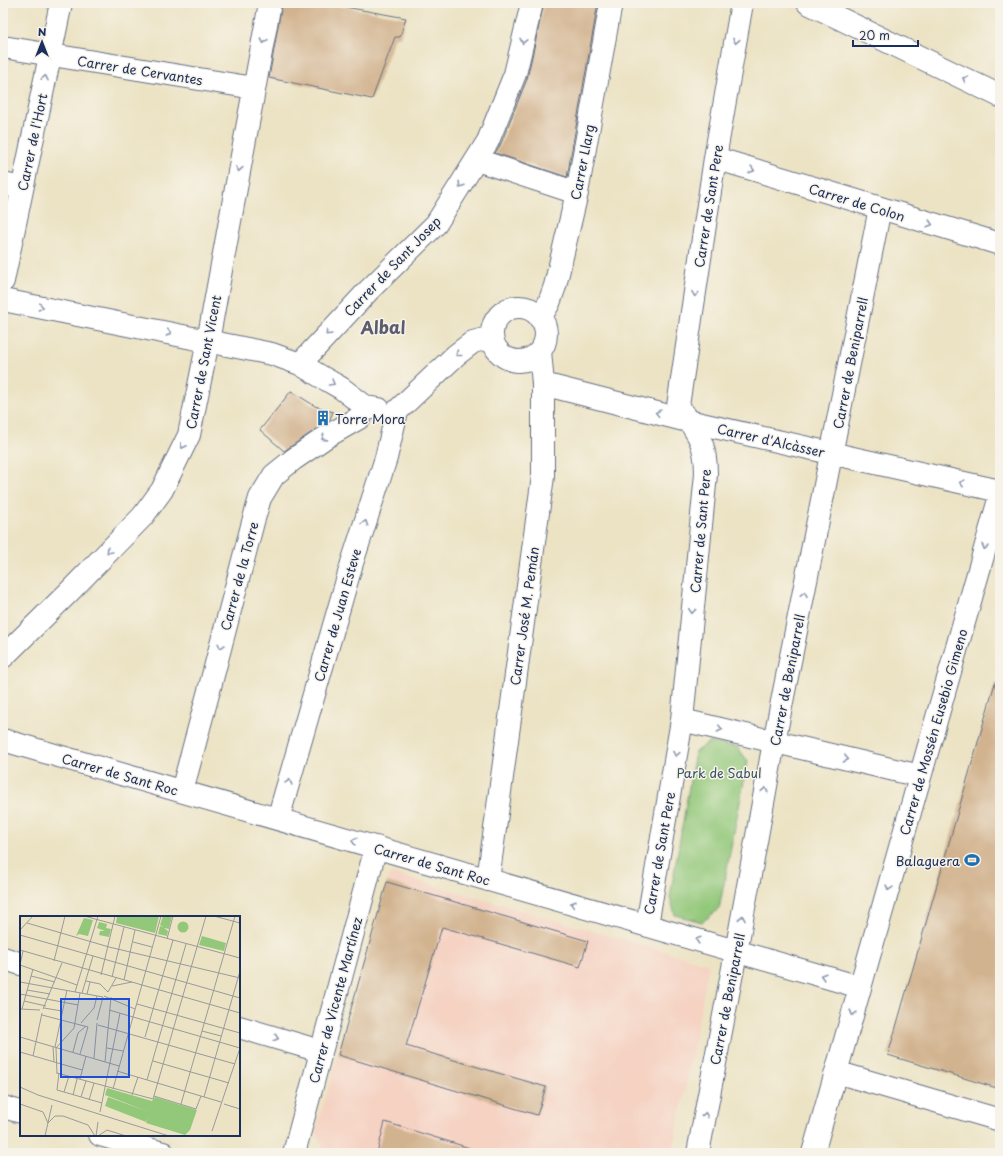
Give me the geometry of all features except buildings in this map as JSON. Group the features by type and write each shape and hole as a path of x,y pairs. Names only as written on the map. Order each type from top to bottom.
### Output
{"street":[{"name":"Carrer de l'Hort","path":"3,281 12,186 50,56 61,3"},
{"name":"Carrer de Sant Vicent","path":"3,657 143,516 162,490 189,435 208,341 270,3"},
{"name":"Carrer de Sant Josep","path":"300,364 363,297 436,224 488,141 515,74 532,3"},
{"name":"Carrer Llarg","path":"540,318 549,303 555,286 577,193 611,3"},
{"name":"Carrer de Sant Pere","path":"647,925 682,720 706,474 706,458 701,438 678,406 715,158 742,3"},
{"path":"808,3 1000,96"},
{"name":"Carrer de Cervantes","path":"3,47 50,56 254,88"},
{"name":"Carrer de Colon","path":"715,158 1000,244"},
{"path":"477,160 577,193"},
{"name":"Carrer de Beniparrell","path":"698,1153 774,742 880,208"},
{"path":"3,300 272,354 300,364 341,388 366,407 397,411 456,355 473,342 492,337"},
{"path":"518,307 526,308 534,312 540,318 545,326 546,335 544,344 540,351 533,357 524,360 506,358 494,345 492,337 496,320 509,309 518,307"},
{"name":"Carrer José M. Pemán","path":"488,880 543,476 543,384 540,351"},
{"name":"Carrer d'Alcàsser","path":"543,384 832,454 1000,491"},
{"name":"Carrer de la Torre","path":"182,791 260,498 274,475 326,437 359,418 366,407"},
{"name":"Carrer de Juan Esteve","path":"278,819 352,563 386,458 397,411"},
{"name":"Carrer de Mossén Eusebio Gimeno","path":"813,1153 1000,496"},
{"path":"682,720 920,776"},
{"name":"Carrer de Sant Roc","path":"3,740 860,987"},
{"name":"Carrer de Vicente Martínez","path":"294,1153 320,1051 376,848"},
{"path":"3,958 20,964"},
{"path":"240,1027 320,1051"},
{"path":"836,1072 1000,1120"},
{"path":"3,1107 20,1112"},
{"path":"112,1143 163,1153"}],"shaded area":[{"path":"390,873 709,964 673,1153 325,1153 316,1131"}],"green space":[{"name":"Park de Sabul","path":"709,742 737,747 748,761 719,909 702,922 675,915 670,897 695,752"}],"place":[{"name":"Torre Mora","path":"323,418"},
{"name":"Balaguera","path":"972,860"}],"district":[{"name":"Albal","path":"383,327"}]}
